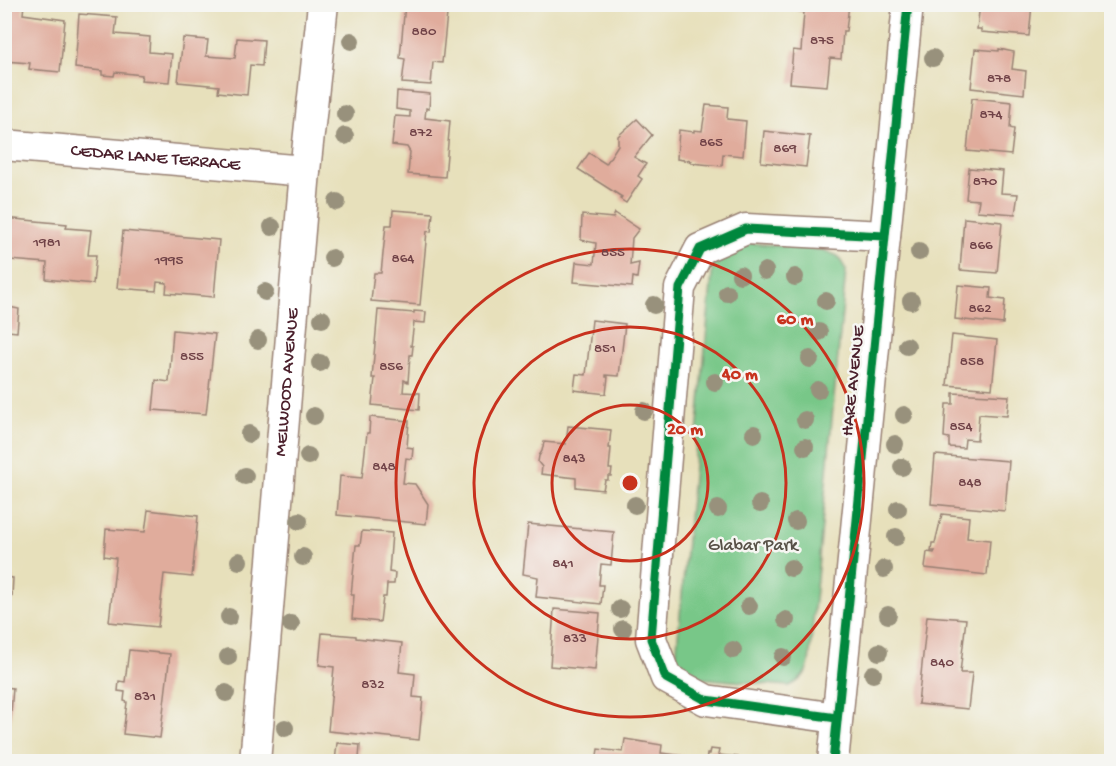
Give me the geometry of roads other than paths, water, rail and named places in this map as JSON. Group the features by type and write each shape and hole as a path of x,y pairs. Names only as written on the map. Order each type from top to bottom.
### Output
{"street":[{"name":"MELWOOD AVENUE","path":"255,762 305,171 323,4"},
{"name":"HARE AVENUE","path":"833,762 908,4"},
{"name":"CEDAR LANE TERRACE","path":"4,145 305,171"},
{"path":"837,718 706,700 666,678 651,639 680,288 700,249 746,229 885,236"}],"park label":[{"name":"Glabar Park","path":"753,546"}]}
